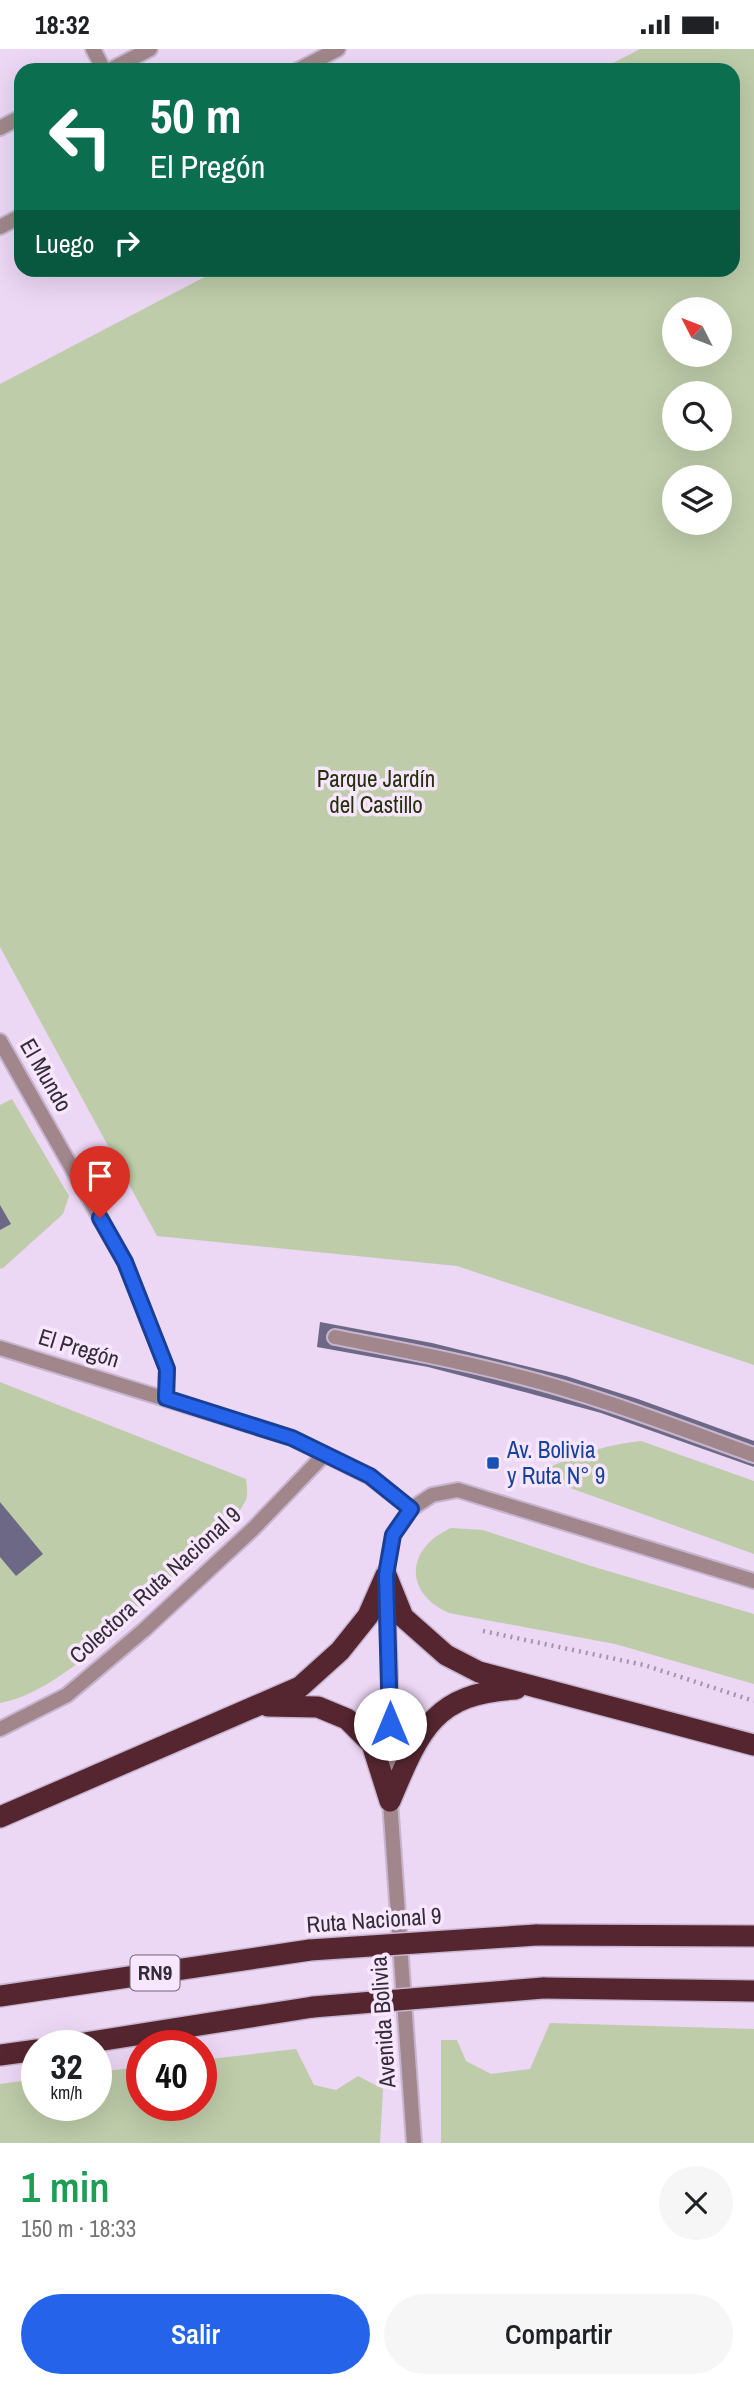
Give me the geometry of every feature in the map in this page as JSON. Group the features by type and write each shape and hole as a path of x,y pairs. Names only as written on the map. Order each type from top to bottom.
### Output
{"highway":[{"path":"386,1575 403,1617 446,1655 479,1672 754,1745"},
{"path":"0,1817 300,1687 340,1651 368,1616 386,1575"},
{"path":"390,1801 414,1744 433,1720 459,1700 490,1690 543,1688"},
{"path":"256,1707 318,1707 346,1719 372,1744 390,1801"},
{"name":"Ruta Nacional 9","path":"0,1996 310,1950 536,1935 754,1936"},
{"path":"112,2039 313,2007 543,1988 754,1991"},
{"path":"0,2055 21,2052"}],"street":[{"path":"123,63 150,49"},
{"path":"311,63 338,49"},
{"name":"El Mundo","path":"0,1041 125,1262 167,1369 166,1398"},
{"path":"335,1337 518,1376 617,1406 754,1455"},
{"name":"El Pregón","path":"0,1348 292,1438 370,1476 411,1509"},
{"name":"Colectora Ruta Nacional 9","path":"0,1729 67,1695 144,1630 253,1529 325,1454"},
{"path":"411,1509 432,1495 458,1490 754,1581"},
{"name":"Avenida Bolivia","path":"411,1509 393,1535 386,1575 390,1672 390,1801 414,2143"}],"path":[{"path":"483,1631 644,1665 754,1701"}],"green space":[{"name":"Parque Jardín del Castillo","path":"640,49 754,49 754,1365 457,1266 157,1236 0,947 0,384 205,277 740,277 740,63 613,63"},
{"path":"12,1099 69,1196 63,1214 2,1269 0,1105"},
{"path":"0,1382 246,1479 247,1493 240,1510 225,1529 96,1649 47,1684 23,1696 0,1703"},
{"path":"641,1441 754,1481 754,1554 534,1475 586,1453"},
{"path":"451,1528 483,1530 591,1566 754,1614 754,1684 615,1644 449,1613 424,1594 416,1571 418,1558 425,1547"},
{"path":"550,2023 754,2029 754,2143 441,2143 441,2040 457,2040 466,2061 491,2074 530,2069"},
{"path":"296,2049 314,2085 336,2090 358,2076 383,2089 380,2143 0,2143 0,2084 21,2081 21,2121 112,2121 112,2070 126,2069 126,2121 217,2121 217,2058"}],"building":[{"path":"0,1205 11,1224 0,1230"},
{"path":"320,1322 432,1343 566,1376 638,1399 754,1441 754,1467 601,1413 428,1367 317,1347"},
{"path":"0,1502 43,1554 16,1576 0,1557"}],"place":[{"name":"Av. Bolivia y Ruta N° 9","path":"493,1463"}],"route":[{"path":"100,1218 125,1262 167,1369 166,1398 292,1438 370,1476 411,1509 393,1535 386,1575 390,1724"}]}
